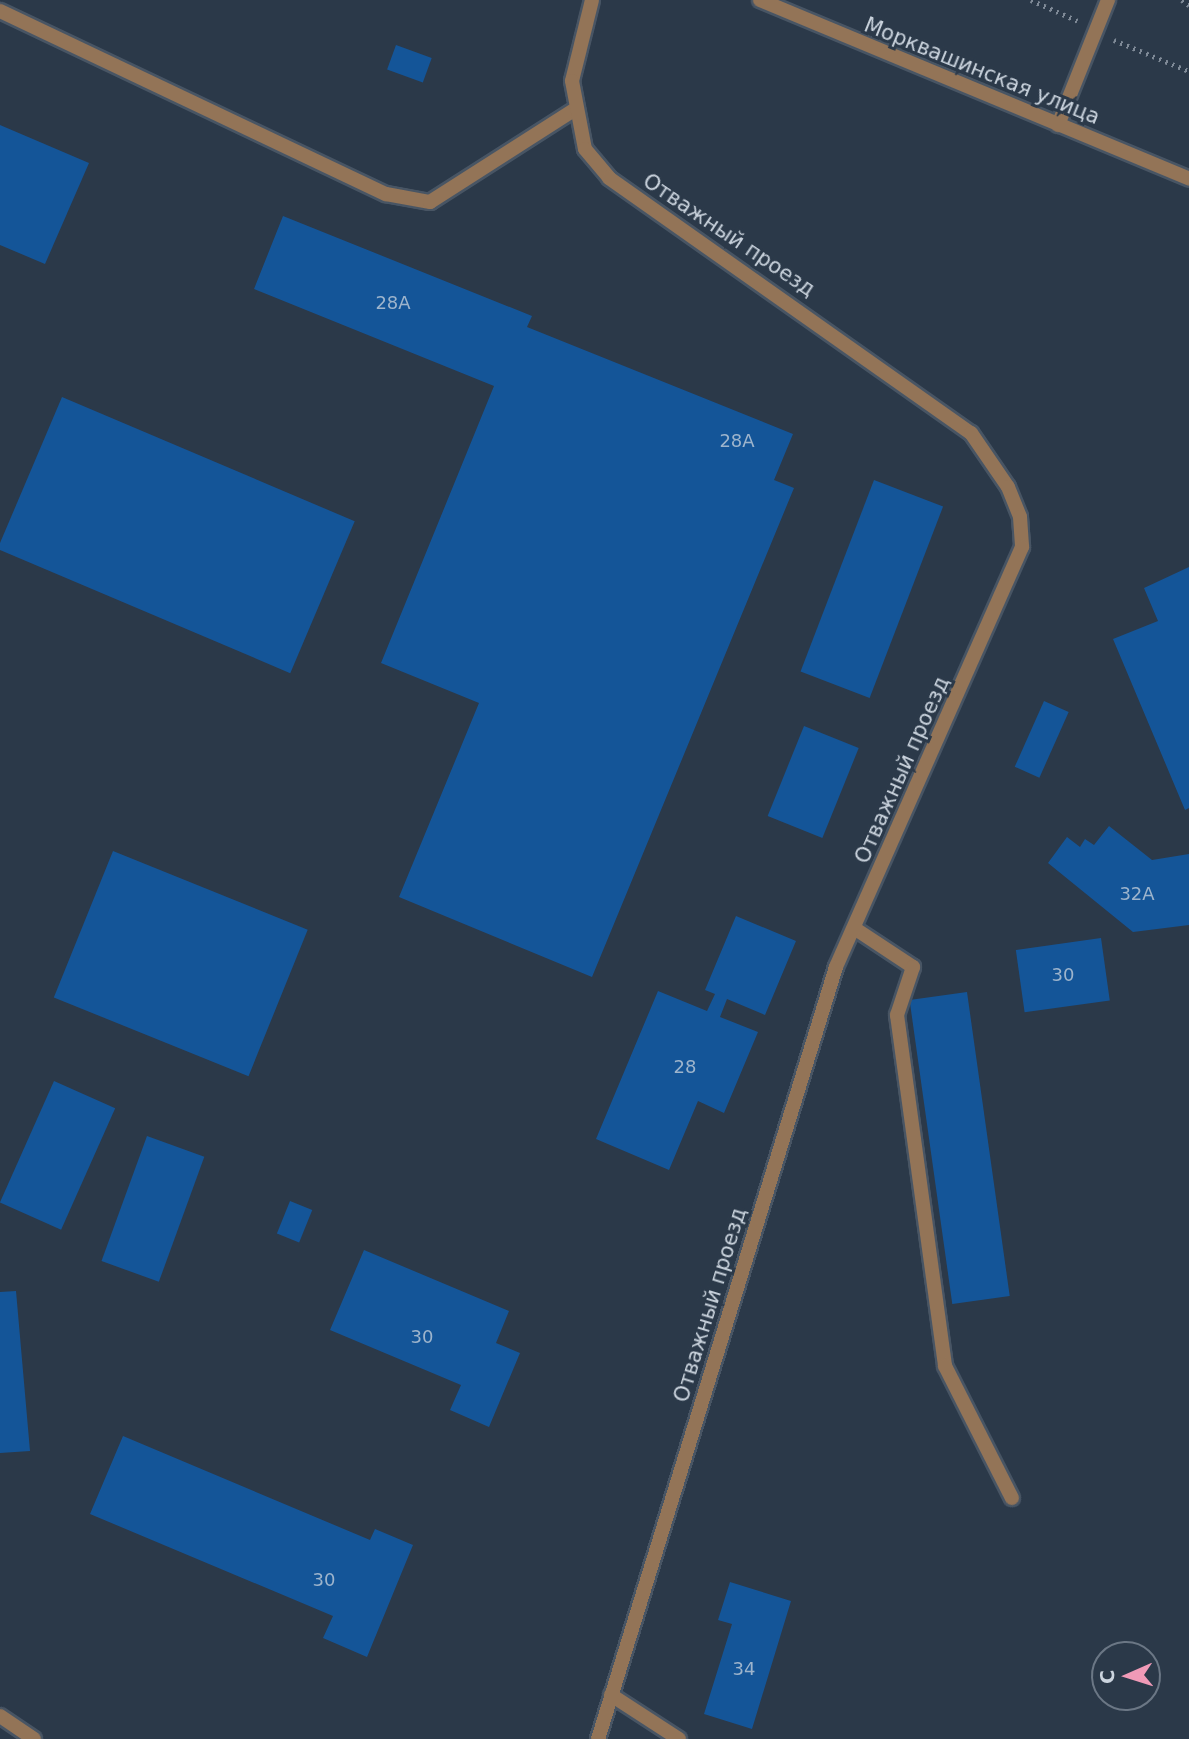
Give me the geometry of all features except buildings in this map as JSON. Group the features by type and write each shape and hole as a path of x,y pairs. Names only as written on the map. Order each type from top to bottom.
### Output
{"street":[{"name":"Отважный проезд","path":"592,0 572,81 575,110 585,149 609,178 971,433 1020,517 1022,547 1003,600 853,928 598,1739"},
{"name":"Морквашинская улица","path":"760,0 1189,179"},
{"path":"1058,125 1108,0"},
{"path":"0,11 386,194 430,202 575,110"},
{"path":"853,928 913,967 897,1015 945,1366 1012,1498"},
{"path":"611,1695 676,1738"},
{"path":"0,1716 34,1739"}],"path":[{"path":"1031,0 1082,22"},
{"path":"1182,0 1189,5"},
{"path":"1109,38 1189,71"}]}
